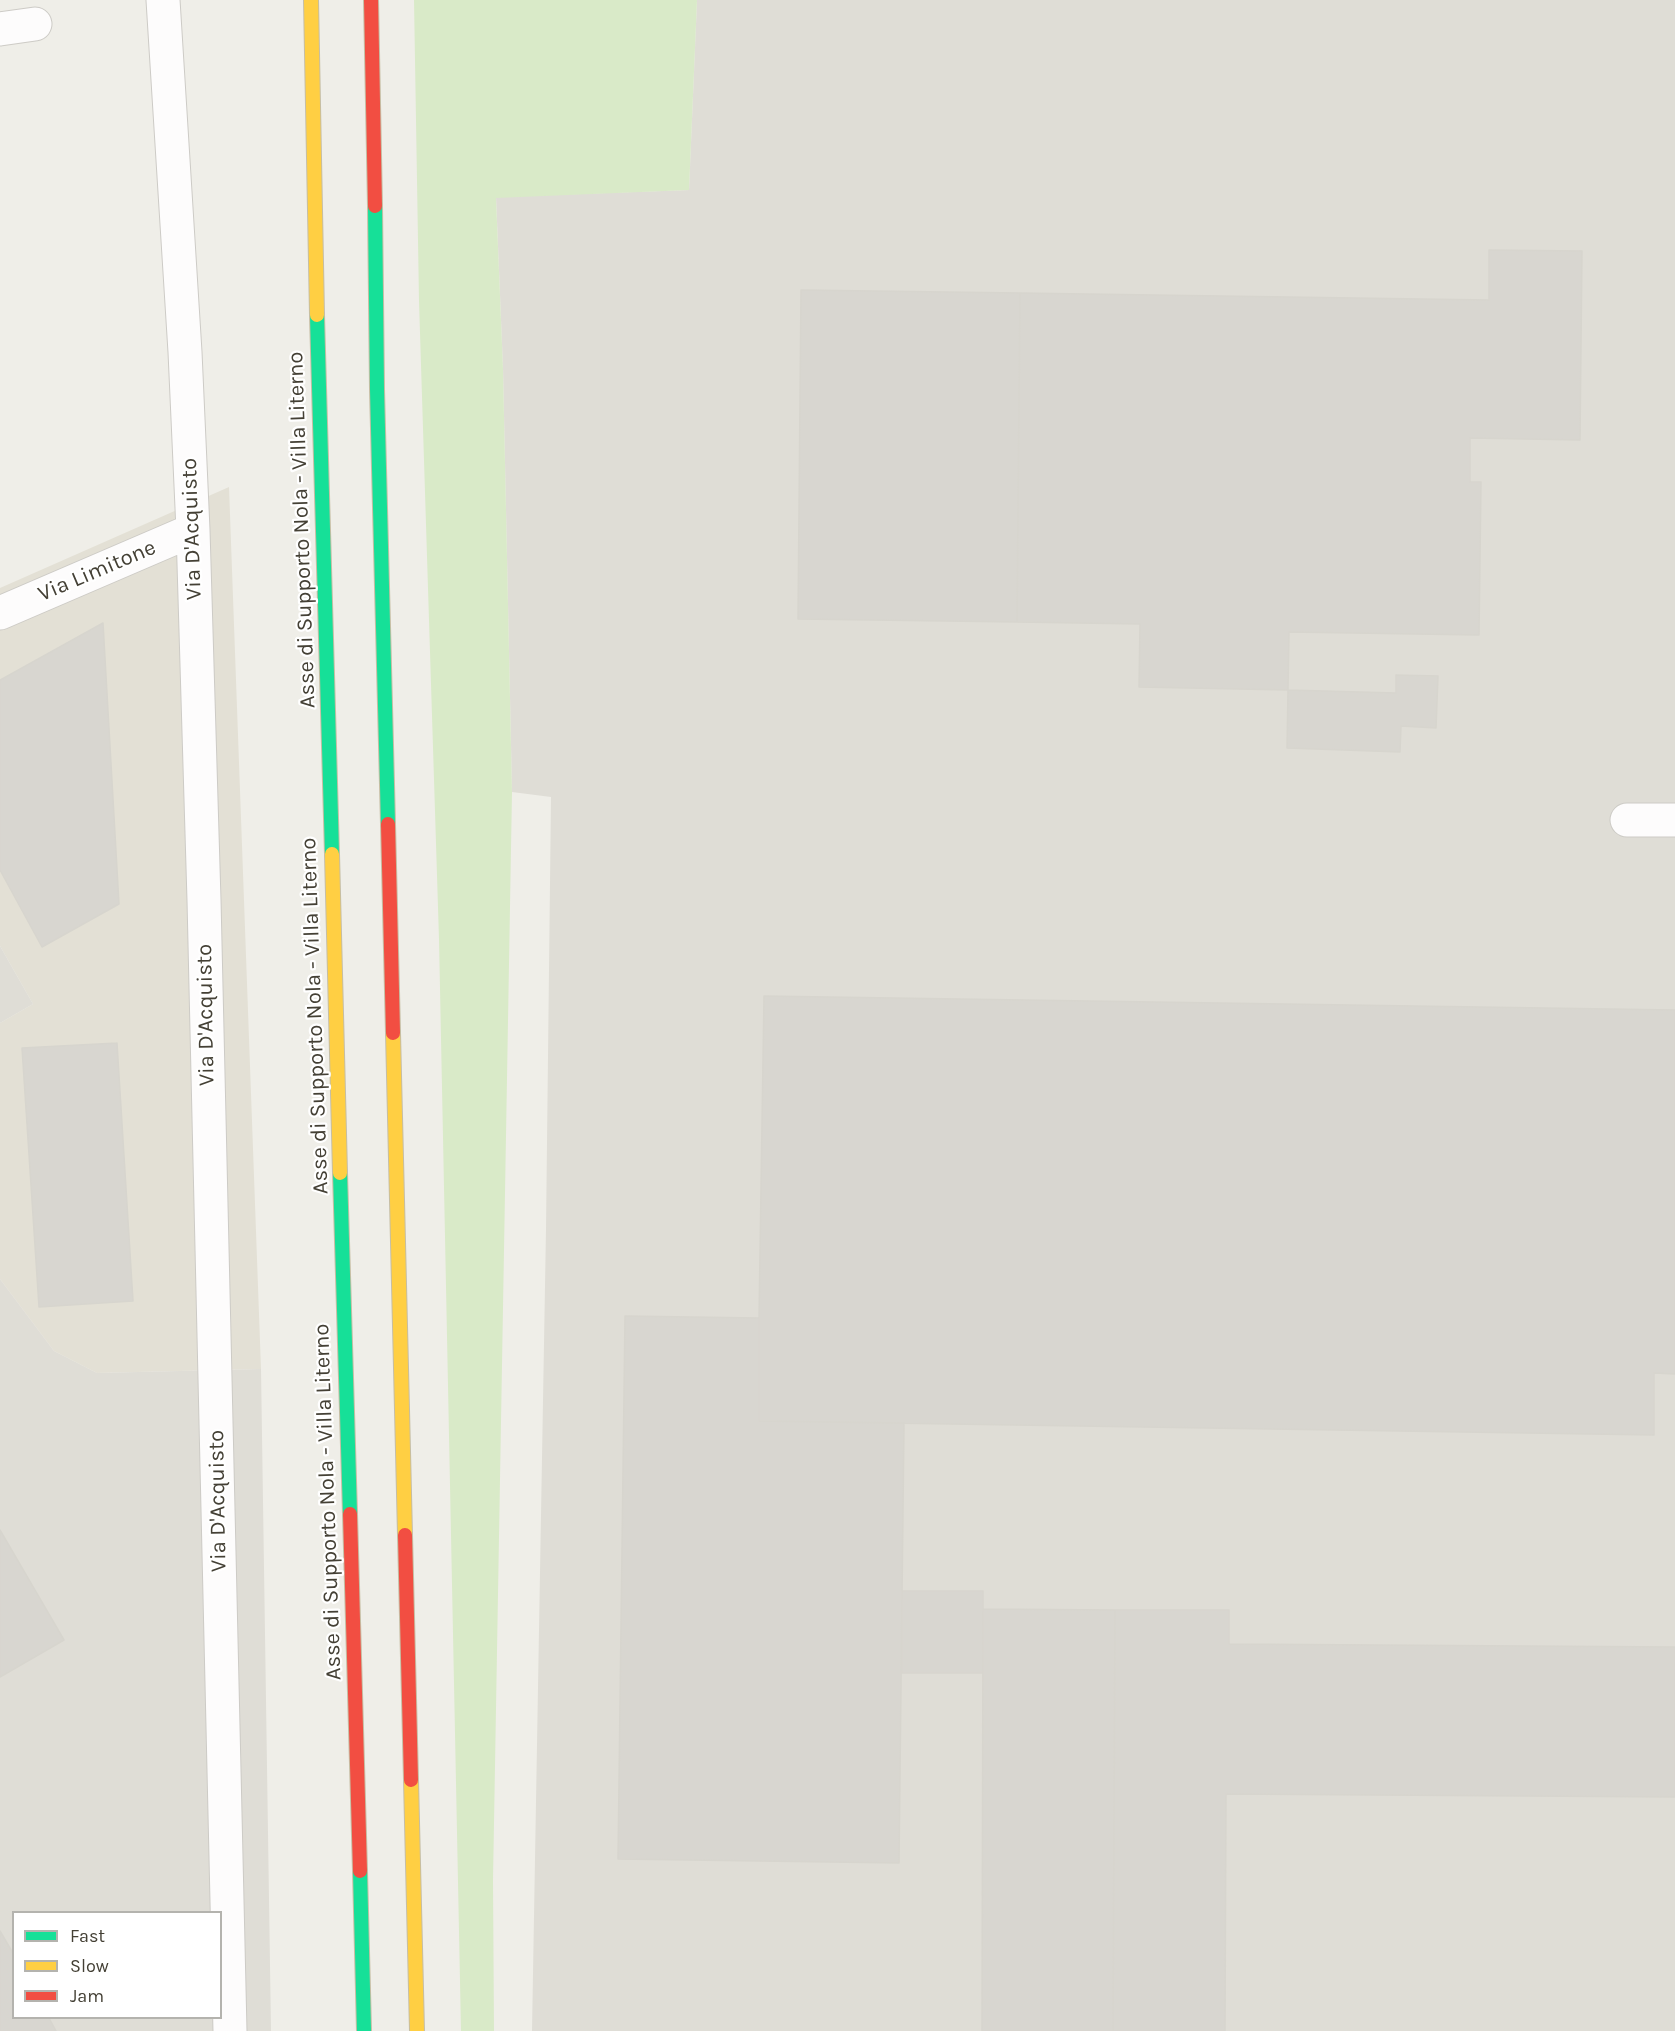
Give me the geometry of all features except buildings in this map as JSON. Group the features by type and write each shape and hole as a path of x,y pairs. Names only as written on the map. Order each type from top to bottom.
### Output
{"highway":[{"name":"Asse di Supporto Nola - Villa Literno","path":"311,0 319,391 364,2031"},
{"path":"371,0 377,389 417,2031"}],"street":[{"name":"Via D'Acquisto","path":"163,0 185,352 193,530 230,2031"},
{"path":"0,29 35,24"},
{"name":"Via Limitone","path":"0,613 193,530"},
{"path":"1627,820 1675,820"}],"shaded area":[{"path":"697,0 1675,0 1675,2031 532,2031 551,797 512,792 503,369 496,197 689,190"},
{"path":"229,487 261,1369 97,1373 54,1351 0,1279 0,1023 33,1004 0,946 0,588"},
{"path":"0,946 33,1004 0,1023"},
{"path":"0,1279 54,1351 97,1373 261,1369 271,2031 0,2031"}],"green space":[{"path":"414,0 697,0 689,190 496,198 503,369 512,792 493,1880 494,2031 461,2031 439,939 419,301"}],"traffic: fast":[{"path":"375,206 377,389 388,824"},
{"path":"317,315 332,854"},
{"path":"340,1173 350,1514"},
{"path":"360,1871 364,2031"}],"traffic: slow":[{"path":"311,0 317,315"},
{"path":"332,854 340,1173"},
{"path":"393,1033 405,1535"},
{"path":"411,1780 417,2031"}],"traffic: jam":[{"path":"371,0 375,206"},
{"path":"388,824 393,1033"},
{"path":"350,1514 360,1871"},
{"path":"405,1535 411,1780"}]}
